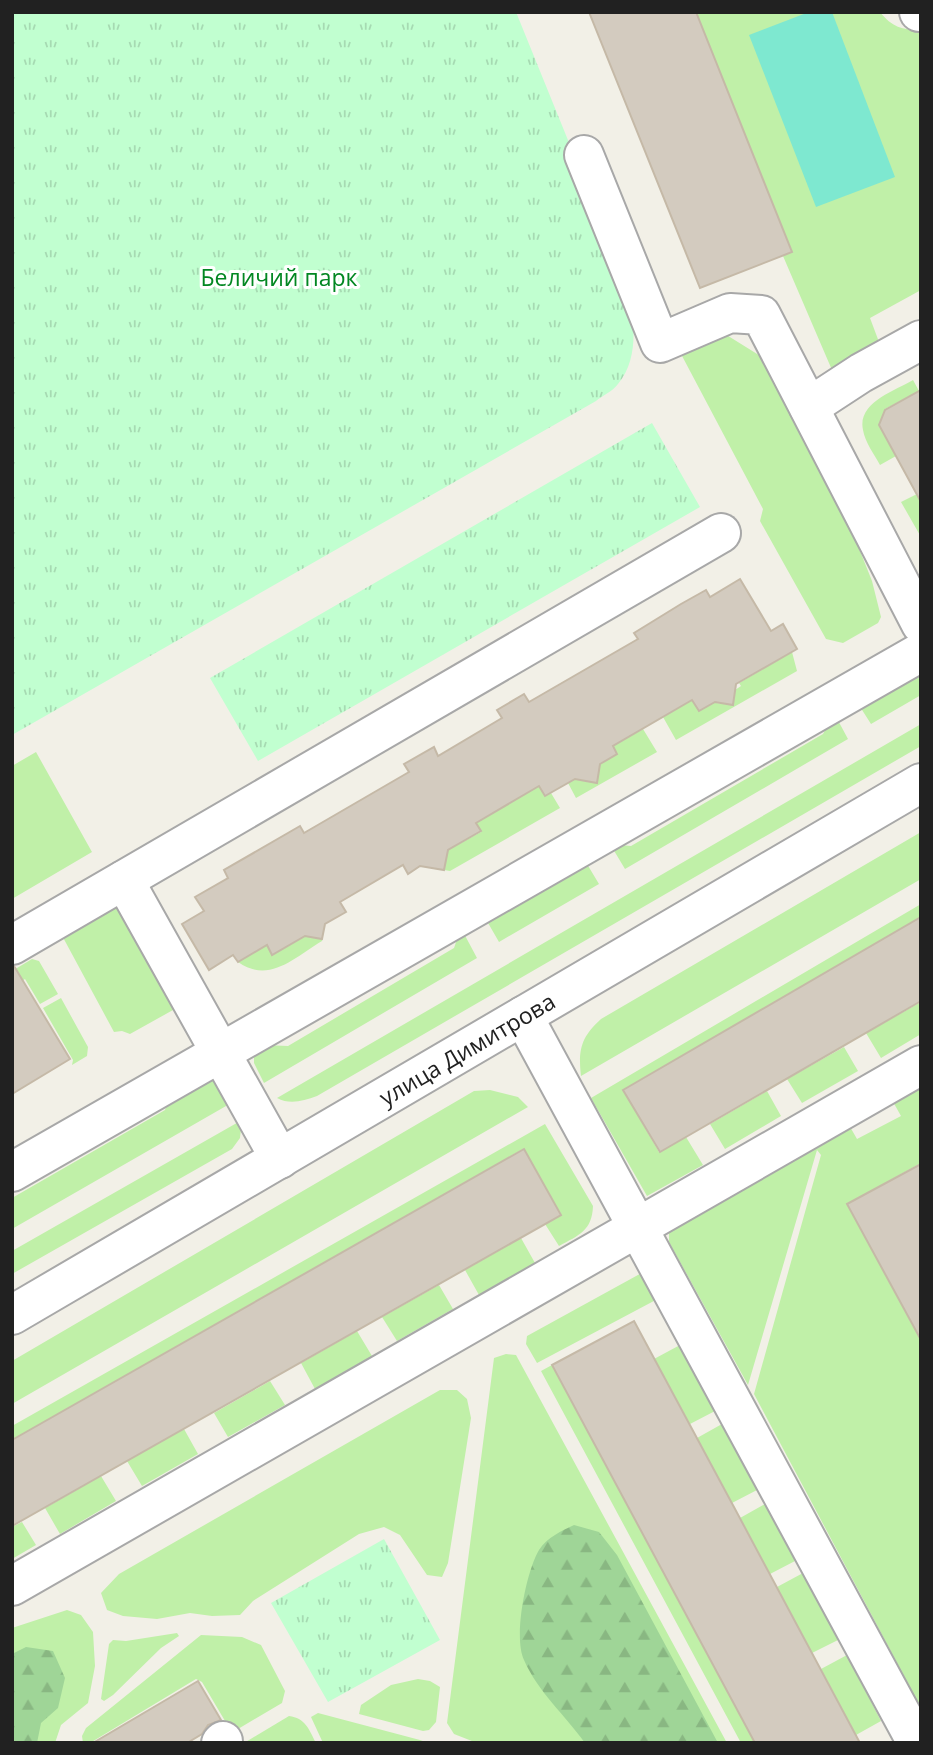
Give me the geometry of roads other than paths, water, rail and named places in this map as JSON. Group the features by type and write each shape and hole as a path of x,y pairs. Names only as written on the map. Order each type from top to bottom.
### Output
{"street":[{"path":"584,155 660,343 730,313 761,315 921,624"},
{"path":"808,407 860,373 921,340"},
{"path":"12,945 721,533"},
{"path":"12,1172 921,652"},
{"name":"улица Димитрова","path":"12,1315 921,783"},
{"path":"124,880 280,1159"},
{"path":"523,1016 917,1743"},
{"path":"12,1586 921,1065"}],"park label":[{"name":"Беличий парк","path":"279,277"}]}
